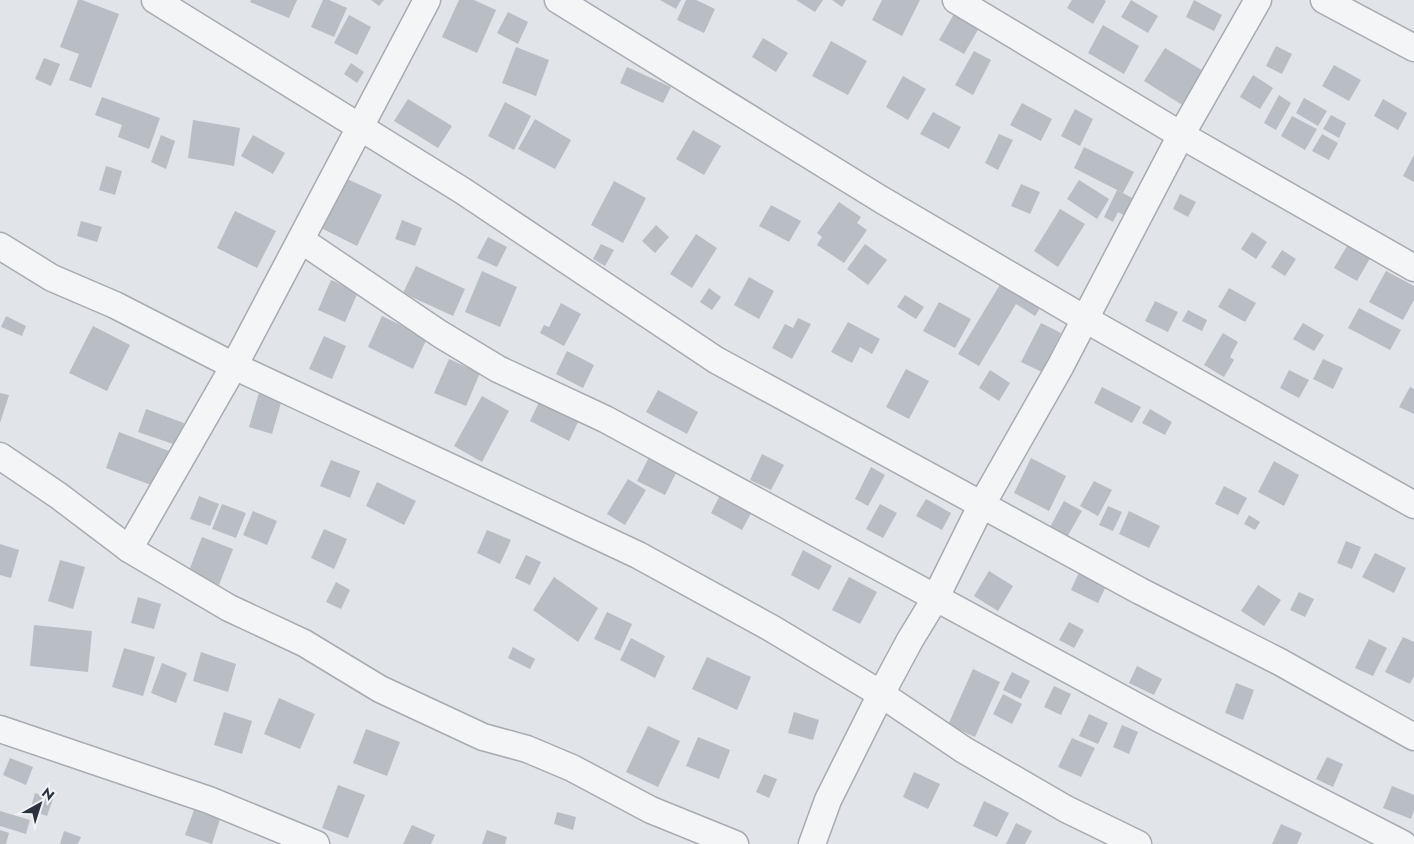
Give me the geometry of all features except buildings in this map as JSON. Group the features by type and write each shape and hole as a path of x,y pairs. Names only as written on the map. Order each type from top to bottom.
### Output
{"street":[{"path":"155,0 463,191 716,360 981,506 1140,591 1280,662 1414,737"},
{"path":"129,549 234,366 427,0"},
{"path":"558,0 882,200 1084,319 1414,505"},
{"path":"956,0 1181,134 1414,268"},
{"path":"812,844 828,800 881,694 935,599 981,506 1060,367 1181,134 1258,0"},
{"path":"1324,0 1414,48"},
{"path":"301,240 440,334 498,369 605,419 1160,720 1404,844"},
{"path":"0,246 52,278 114,305 234,366 638,555 772,628 881,694 964,750 1066,809 1138,844"},
{"path":"0,456 59,496 129,549 229,608 304,643 380,689 483,737 527,749 572,768 701,837 735,844"},
{"path":"0,729 209,800 316,844"}]}
